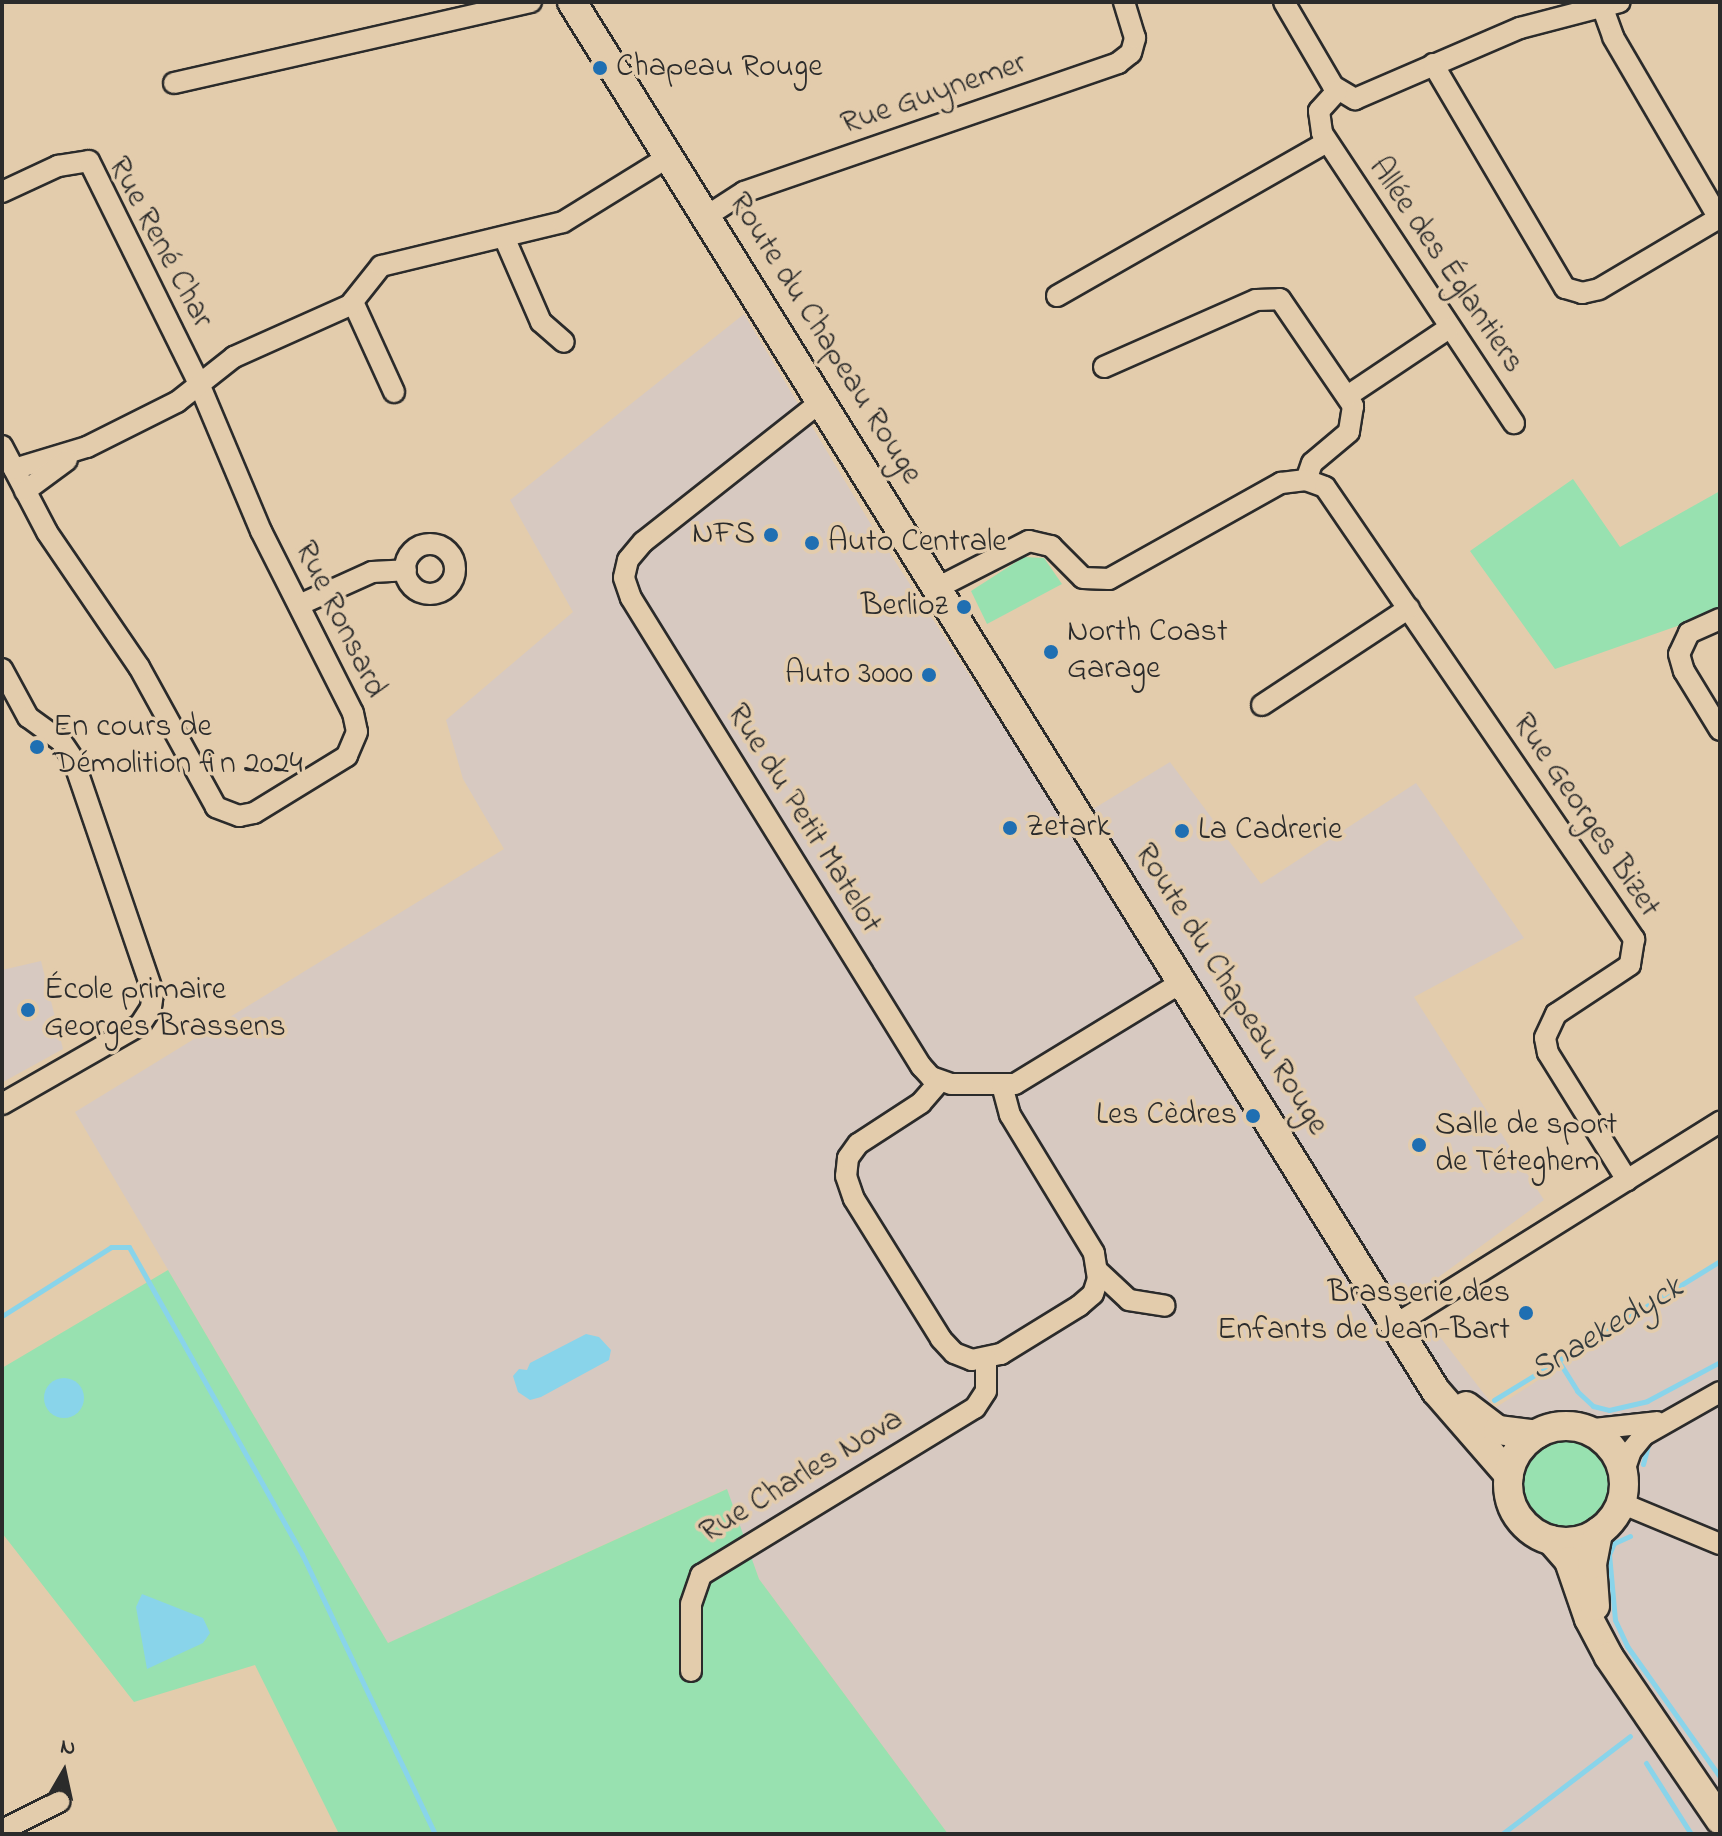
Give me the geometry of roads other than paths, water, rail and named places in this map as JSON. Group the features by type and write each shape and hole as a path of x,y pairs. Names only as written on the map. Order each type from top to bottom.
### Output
{"street":[{"name":"Route du Chapeau Rouge","path":"572,2 1398,1323 1441,1399 1509,1475"},
{"name":"Rue Guynemer","path":"707,216 744,192 1114,65 1131,53 1135,38 1124,2"},
{"path":"1284,2 1337,91 1360,98 1433,64 1520,28 1611,4 1613,37 1720,219 1599,289 1582,293 1565,288 1433,64"},
{"path":"174,83 519,3"},
{"name":"Allée des Églantiers","path":"1337,91 1318,116 1327,142 1514,423"},
{"name":"Allée des Églantiers","path":"1057,296 1327,142"},
{"path":"25,491 87,447 200,386 234,357 353,302 381,266 568,220 670,156"},
{"name":"Rue René Char","path":"2,192 58,166 89,161 200,386"},
{"path":"504,237 541,322 564,342"},
{"path":"939,587 1029,541 1051,546 1083,578 1109,579 1281,483 1306,480 1312,463 1349,432 1354,411 1349,395 1292,310 1270,297 1104,367"},
{"path":"353,302 394,392"},
{"path":"1349,395 1449,328"},
{"name":"Rue Ronsard","path":"2,446 25,491 139,667 205,796 230,814 261,810 338,765 354,745 356,721 255,519 200,386"},
{"name":"Rue du Petit Matelot","path":"823,400 643,542 628,560 624,578 631,598 921,1066 940,1081"},
{"path":"14,469 87,447"},
{"name":"Rue Georges Bizet","path":"1306,480 1333,495 1634,939 1630,965 1556,1014 1545,1038 1548,1053 1627,1180"},
{"path":"299,605 372,572 406,570"},
{"path":"1262,705 1409,608"},
{"path":"1720,619 1689,633 1679,654 1687,677 1720,730"},
{"path":"2,669 28,717 70,752 149,981 151,1008 140,1025 2,1104"},
{"path":"1099,1272 1088,1299 986,1359 966,1358 945,1345 847,1183 853,1148 921,1103 940,1081 1002,1086 1027,1079 1184,981"},
{"path":"1002,1086 1010,1115 1094,1253 1099,1272 1129,1300 1165,1306"},
{"path":"1398,1323 1720,1122"},
{"name":"Route du Chapeau Rouge","path":"1398,1323 1443,1383 1477,1417 1512,1435 1536,1435"},
{"name":"Rue Charles Nova","path":"691,1671 691,1604 701,1575 975,1408 986,1391 986,1359"},
{"path":"1672,1417 1625,1429 1562,1427 1536,1435 1519,1451 1509,1475 1517,1515 1534,1532 1551,1540 1577,1541 1598,1532 1621,1503 1623,1474 1635,1444 1672,1417 1720,1392"},
{"path":"1585,1430 1610,1447 1623,1474"},
{"path":"1621,1503 1720,1544"},
{"path":"1598,1532 1594,1595 1609,1657"},
{"path":"1551,1540 1569,1561 1589,1619 1609,1657 1720,1820"},
{"path":"2,1830 59,1802"}],"water":[{"path":"586,1334 599,1337 611,1350 609,1360 541,1397 530,1400 518,1392 513,1376 519,1369 527,1370 530,1363"},
{"path":"64,1378 78,1384 84,1398 78,1412 64,1418 50,1412 44,1398 50,1384"},
{"path":"142,1594 203,1618 210,1633 203,1643 147,1669 136,1607"}],"waterway":[{"path":"2,1316 111,1247 129,1247 302,1554 435,1834"},
{"name":"Snaekedyck","path":"1494,1400 1720,1261"},
{"path":"1558,1360 1577,1391 1593,1406 1609,1410 1647,1401 1720,1362"},
{"path":"1643,1464 1649,1442"},
{"path":"1630,1536 1614,1543 1609,1554 1615,1620 1627,1646 1720,1777"},
{"path":"1502,1834 1630,1736"},
{"path":"1646,1763 1691,1834"}],"place":[{"name":"Chapeau Rouge","path":"600,68"},
{"name":"NFS","path":"771,535"},
{"name":"Auto Centrale","path":"812,543"},
{"name":"Berlioz","path":"964,607"},
{"name":"North Coast Garage","path":"1051,652"},
{"name":"Auto 3000","path":"929,675"},
{"name":"En cours de Démolition fin 2024","path":"37,747"},
{"name":"Zetark","path":"1010,828"},
{"name":"La Cadrerie","path":"1182,831"},
{"name":"École primaire Georges Brassens","path":"28,1010"},
{"name":"Les Cèdres","path":"1253,1116"},
{"name":"Salle de sport de Téteghem","path":"1419,1145"},
{"name":"Brasserie des Enfants de Jean-Bart","path":"1526,1313"}]}
